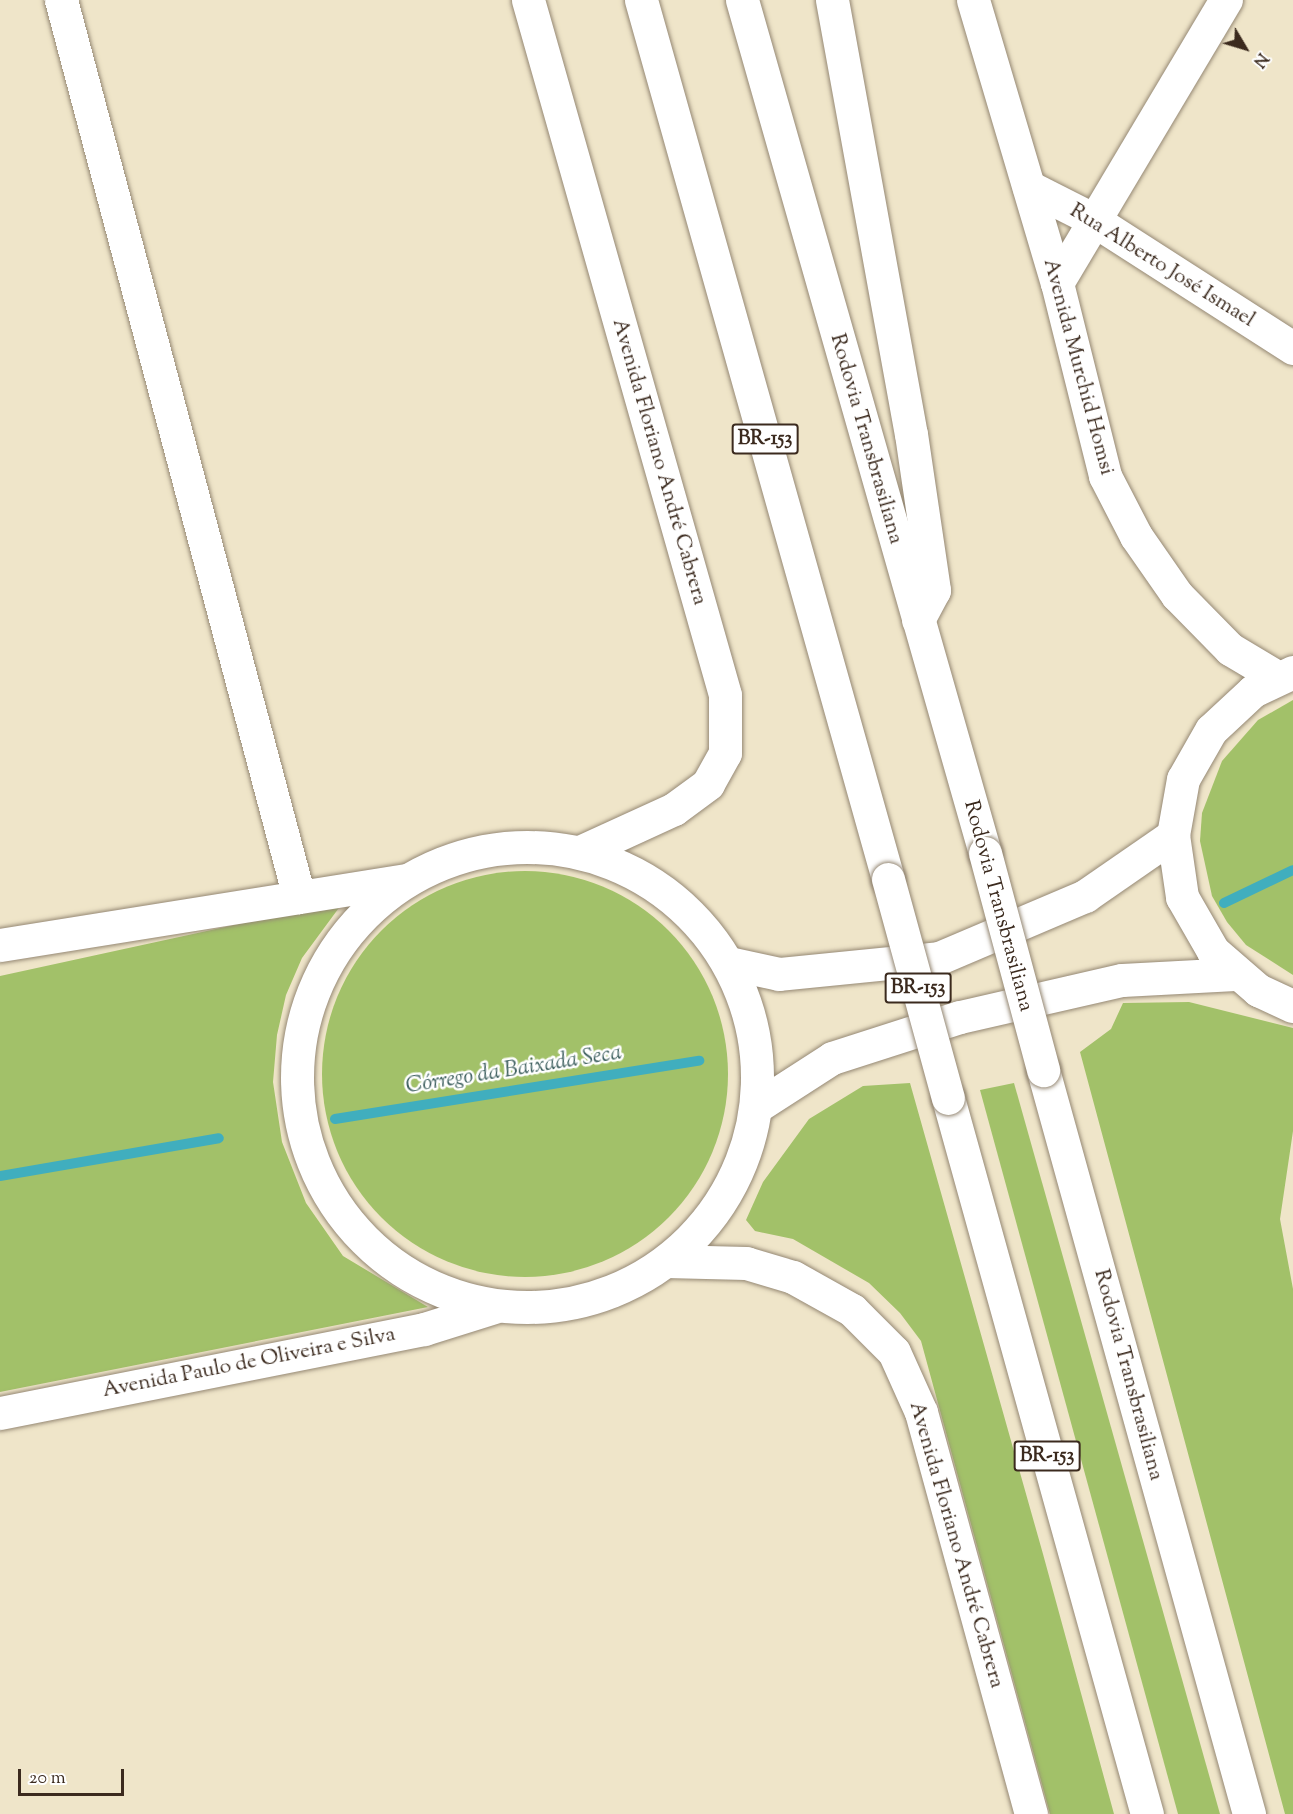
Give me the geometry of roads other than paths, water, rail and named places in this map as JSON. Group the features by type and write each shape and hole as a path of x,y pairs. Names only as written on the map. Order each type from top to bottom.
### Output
{"main road":[{"path":"61,0 299,897"},
{"name":"Avenida Floriano André Cabrera","path":"528,0 725,695 724,753 708,784 674,809 580,852"},
{"name":"BR-153","path":"641,0 1147,1814"},
{"name":"Rodovia Transbrasiliana","path":"742,0 985,853 1042,1070 1249,1814"},
{"path":"832,0 911,434 934,590 918,621"},
{"name":"Avenida Murchid Homsi","path":"973,0 1057,283 1105,476 1136,536 1177,595 1230,649 1285,674"},
{"path":"1057,283 1092,219 1226,0"},
{"name":"Rua Alberto José Ismael","path":"1029,187 1092,219 1293,348"},
{"path":"1285,674 1230,708 1195,753 1183,779 1173,835 1182,897 1195,926 1235,974 1258,990 1293,1006"},
{"path":"728,963 779,974 939,957 1085,896 1173,835"},
{"path":"545,847 580,852 650,881 680,903 707,931 728,963 744,996 754,1032 756,1107 735,1177 693,1237 666,1261 636,1280 594,1298 532,1308 497,1306 429,1286 398,1269 370,1247 327,1192 311,1159 302,1125 298,1055 316,986 354,926 409,880 441,864 486,851 545,847"},
{"path":"0,945 409,880"},
{"path":"756,1107 832,1058 960,1017 1122,980 1235,974"},
{"name":"Avenida Floriano André Cabrera","path":"666,1261 746,1263 793,1276 852,1310 894,1352 921,1412 1031,1814"},
{"name":"Avenida Paulo de Oliveira e Silva","path":"0,1413 424,1329 497,1306"}],"waterway":[{"name":"Córrego da Baixada Seca","path":"1224,903 1293,870"},
{"name":"Córrego da Baixada Seca","path":"335,1119 699,1061"},
{"name":"Córrego da Baixada Seca","path":"0,1176 219,1138"}]}
